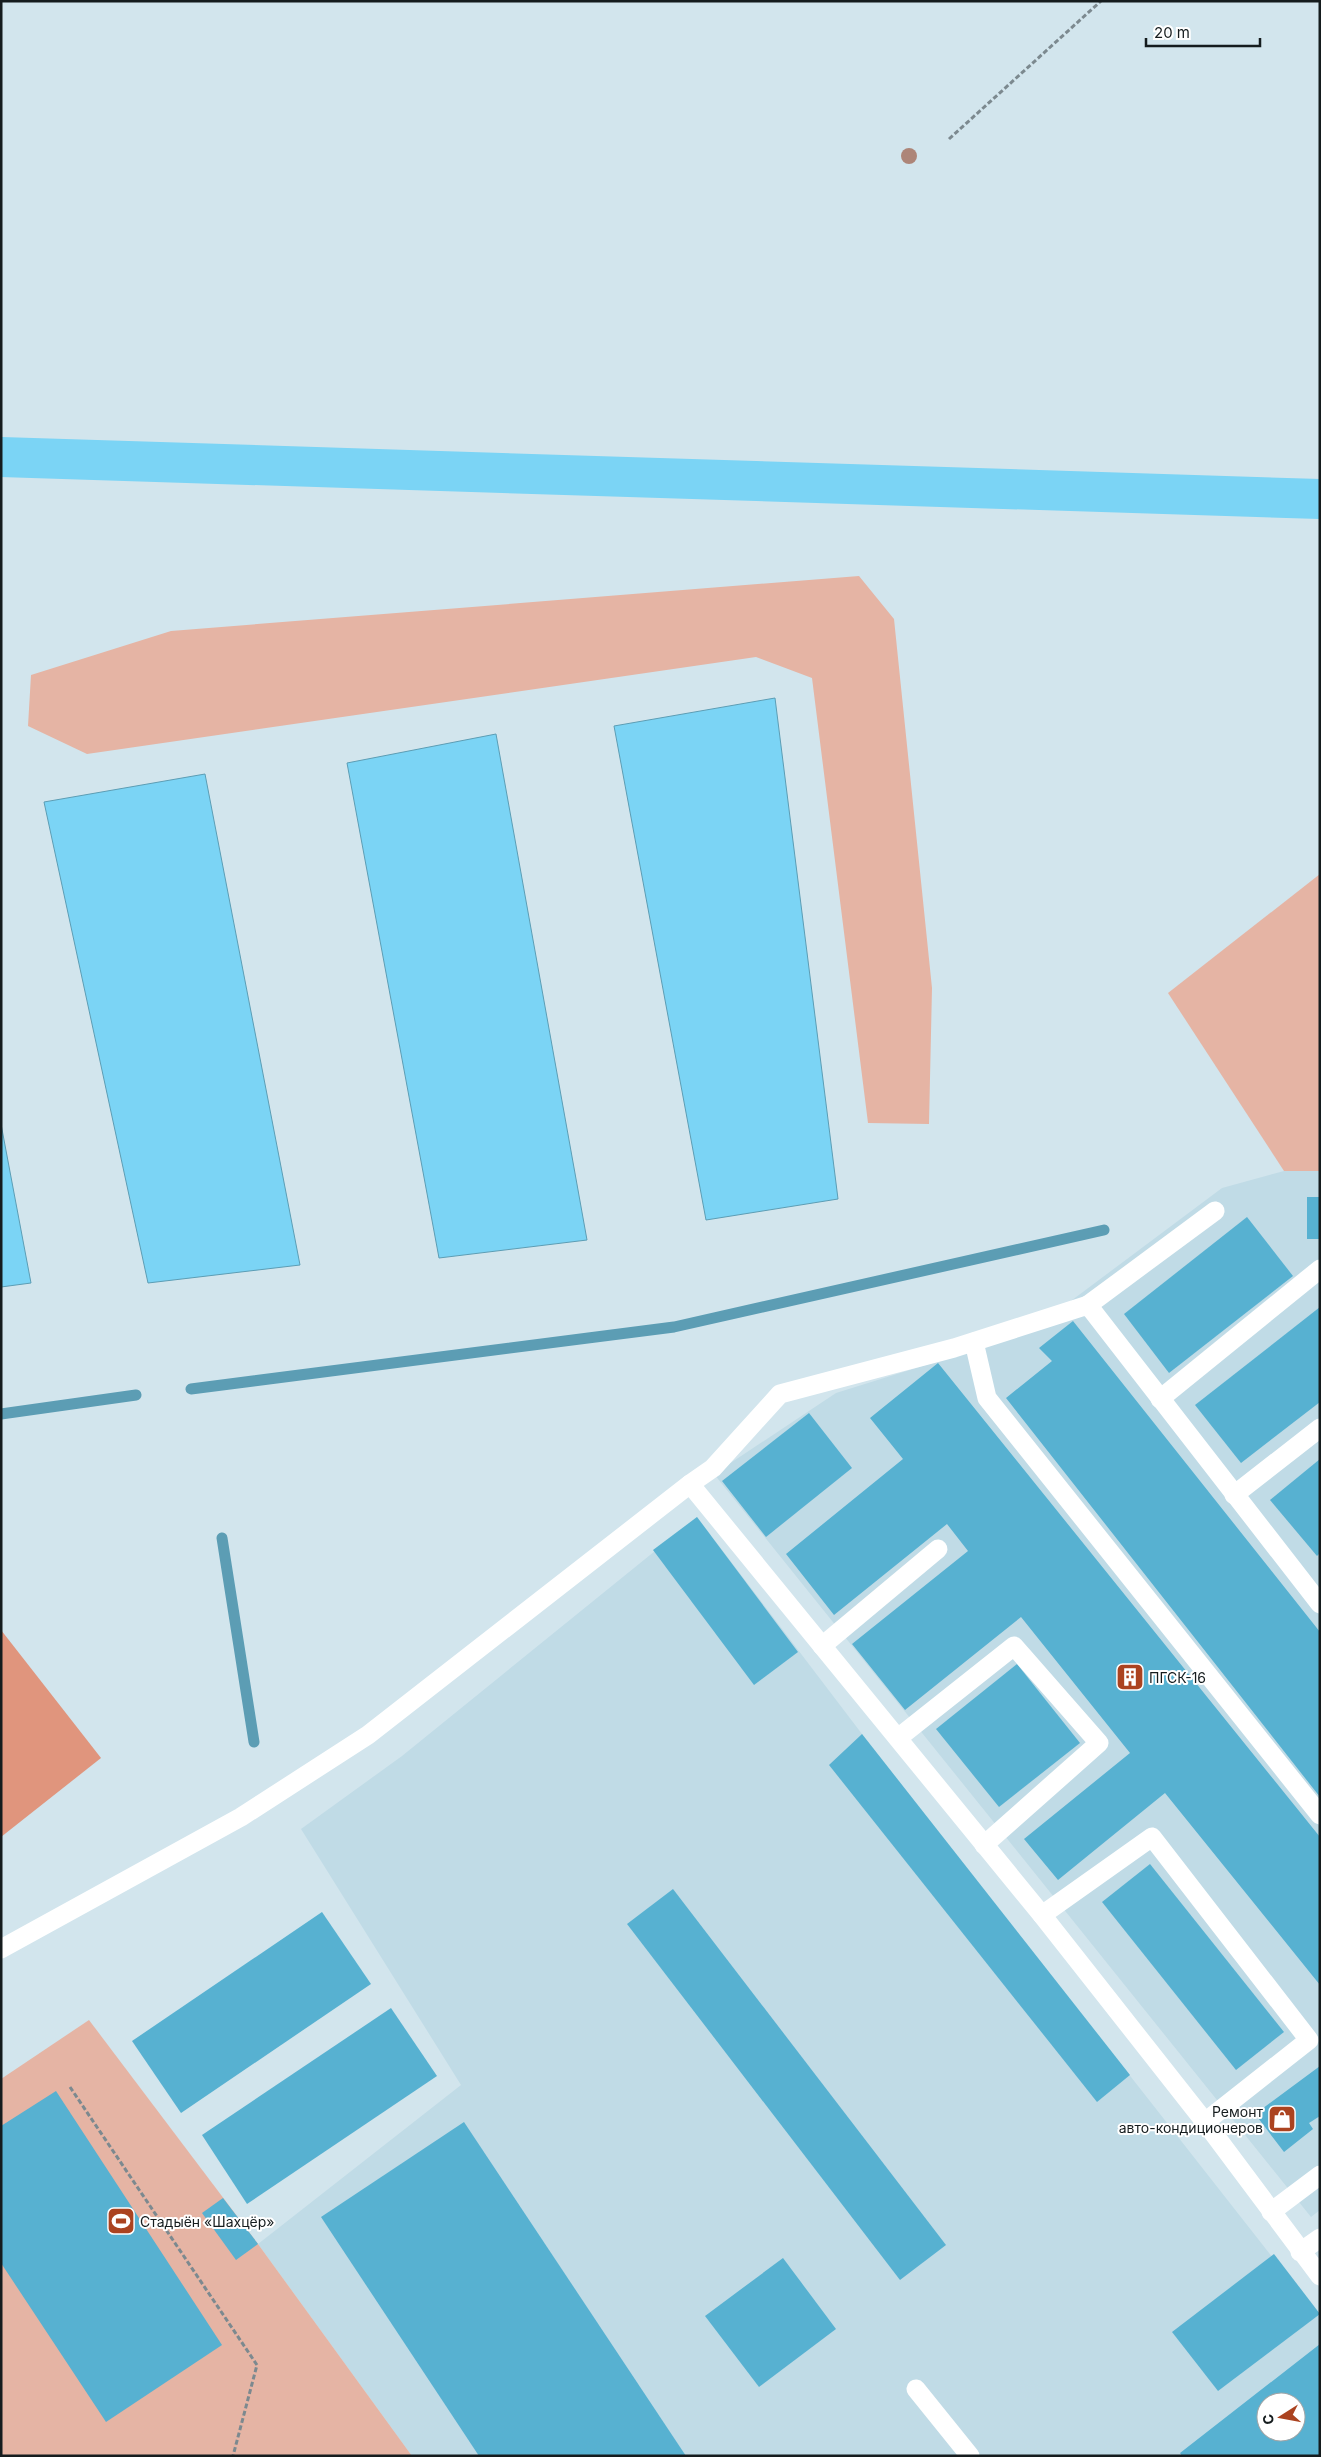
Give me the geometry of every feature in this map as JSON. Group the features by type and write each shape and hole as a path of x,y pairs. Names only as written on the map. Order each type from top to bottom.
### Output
{"lane":[{"path":"1,1949 241,1817 368,1735 713,1468 780,1394 974,1342 1088,1306 1215,1211"},
{"path":"1160,1400 1320,1269"},
{"path":"1088,1306 1234,1495 1316,1593"},
{"path":"974,1342 987,1398 1320,1815"},
{"path":"1234,1495 1320,1428"},
{"path":"690,1484 1042,1915 1205,2122 1300,2252 1320,2276"},
{"path":"822,1646 938,1549"},
{"path":"898,1738 1014,1646 1099,1743 984,1845"},
{"path":"1042,1915 1152,1837 1309,2040 1205,2122"},
{"path":"1271,2212 1320,2175"},
{"path":"1300,2252 1320,2238"},
{"path":"916,2389 970,2456"}],"path":[{"path":"950,139 1101,1"},
{"path":"70,2087 257,2365 233,2456"}],"shaded area":[{"path":"859,576 894,619 932,988 929,1124 868,1123 812,678 756,657 87,754 28,726 31,675 171,631"},
{"path":"1320,874 1320,1171 1284,1171 1168,993"},
{"path":"1284,1171 1320,1171 1320,2210 1311,2217 714,1474 836,1393 1028,1333 1222,1188"},
{"path":"697,1517 862,1734 1320,2318 1320,2428 1306,2439 1306,2392 1256,2392 1256,2442 1302,2442 1285,2456 412,2456 258,2244 461,2085 301,1829 402,1756"},
{"path":"1,1630 101,1758 1,1837"},
{"name":"Стадыён «Шахцёр»","path":"89,2020 258,2244 412,2456 1,2456 1,2079"}],"water":[{"path":"775,698 838,1199 706,1220 614,726"},
{"path":"496,734 587,1240 439,1258 347,763"},
{"path":"205,774 300,1265 148,1283 44,802"},
{"path":"1,1124 31,1283 1,1287"}],"building":[{"path":"1307,1197 1320,1197 1320,1239 1307,1239"},
{"path":"1247,1217 1293,1276 1169,1373 1124,1314"},
{"path":"1320,1307 1320,1402 1241,1463 1195,1405"},
{"path":"1073,1321 1320,1632 1320,1797 1006,1398 1052,1361 1039,1348"},
{"name":"ПГСК-16","path":"938,1363 1320,1837 1320,1985 1165,1793 1058,1880 1024,1839 1130,1753 1021,1617 905,1710 852,1644 968,1551 947,1524 834,1615 786,1554 903,1459 870,1418"},
{"path":"809,1413 852,1468 766,1537 722,1481"},
{"path":"1320,1459 1320,1553 1317,1556 1270,1500"},
{"path":"697,1517 798,1652 754,1685 653,1550"},
{"path":"1017,1664 1080,1743 999,1807 936,1729"},
{"path":"862,1734 1130,2075 1097,2102 829,1765"},
{"path":"1150,1864 1284,2032 1236,2070 1102,1902"},
{"path":"673,1889 946,2245 900,2280 627,1924"},
{"path":"322,1912 371,1984 181,2113 132,2041"},
{"path":"391,2008 437,2076 247,2204 202,2135"},
{"path":"1320,2066 1320,2116 1309,2123 1313,2129 1284,2152 1255,2114"},
{"path":"56,2091 222,2345 106,2422 1,2263 1,2126"},
{"path":"464,2122 686,2456 479,2456 321,2217"},
{"path":"223,2198 258,2244 236,2260 202,2213"},
{"path":"1274,2254 1320,2314 1218,2391 1172,2332"},
{"path":"783,2258 836,2329 759,2387 705,2316"},
{"path":"1320,2344 1320,2456 1182,2456 1180,2453 1256,2394 1256,2442 1306,2442 1306,2392 1258,2392"}],"waterway":[{"path":"1,457 1320,499"},
{"path":"191,1389 674,1327 1104,1230"},
{"path":"1,1414 136,1395"},
{"path":"222,1538 254,1742"}],"place":[{"name":"ПГСК-16","path":"1130,1677"},
{"name":"Ремонт авто-кондиционеров","path":"1282,2119"},
{"name":"Стадыён «Шахцёр»","path":"121,2221"}]}
